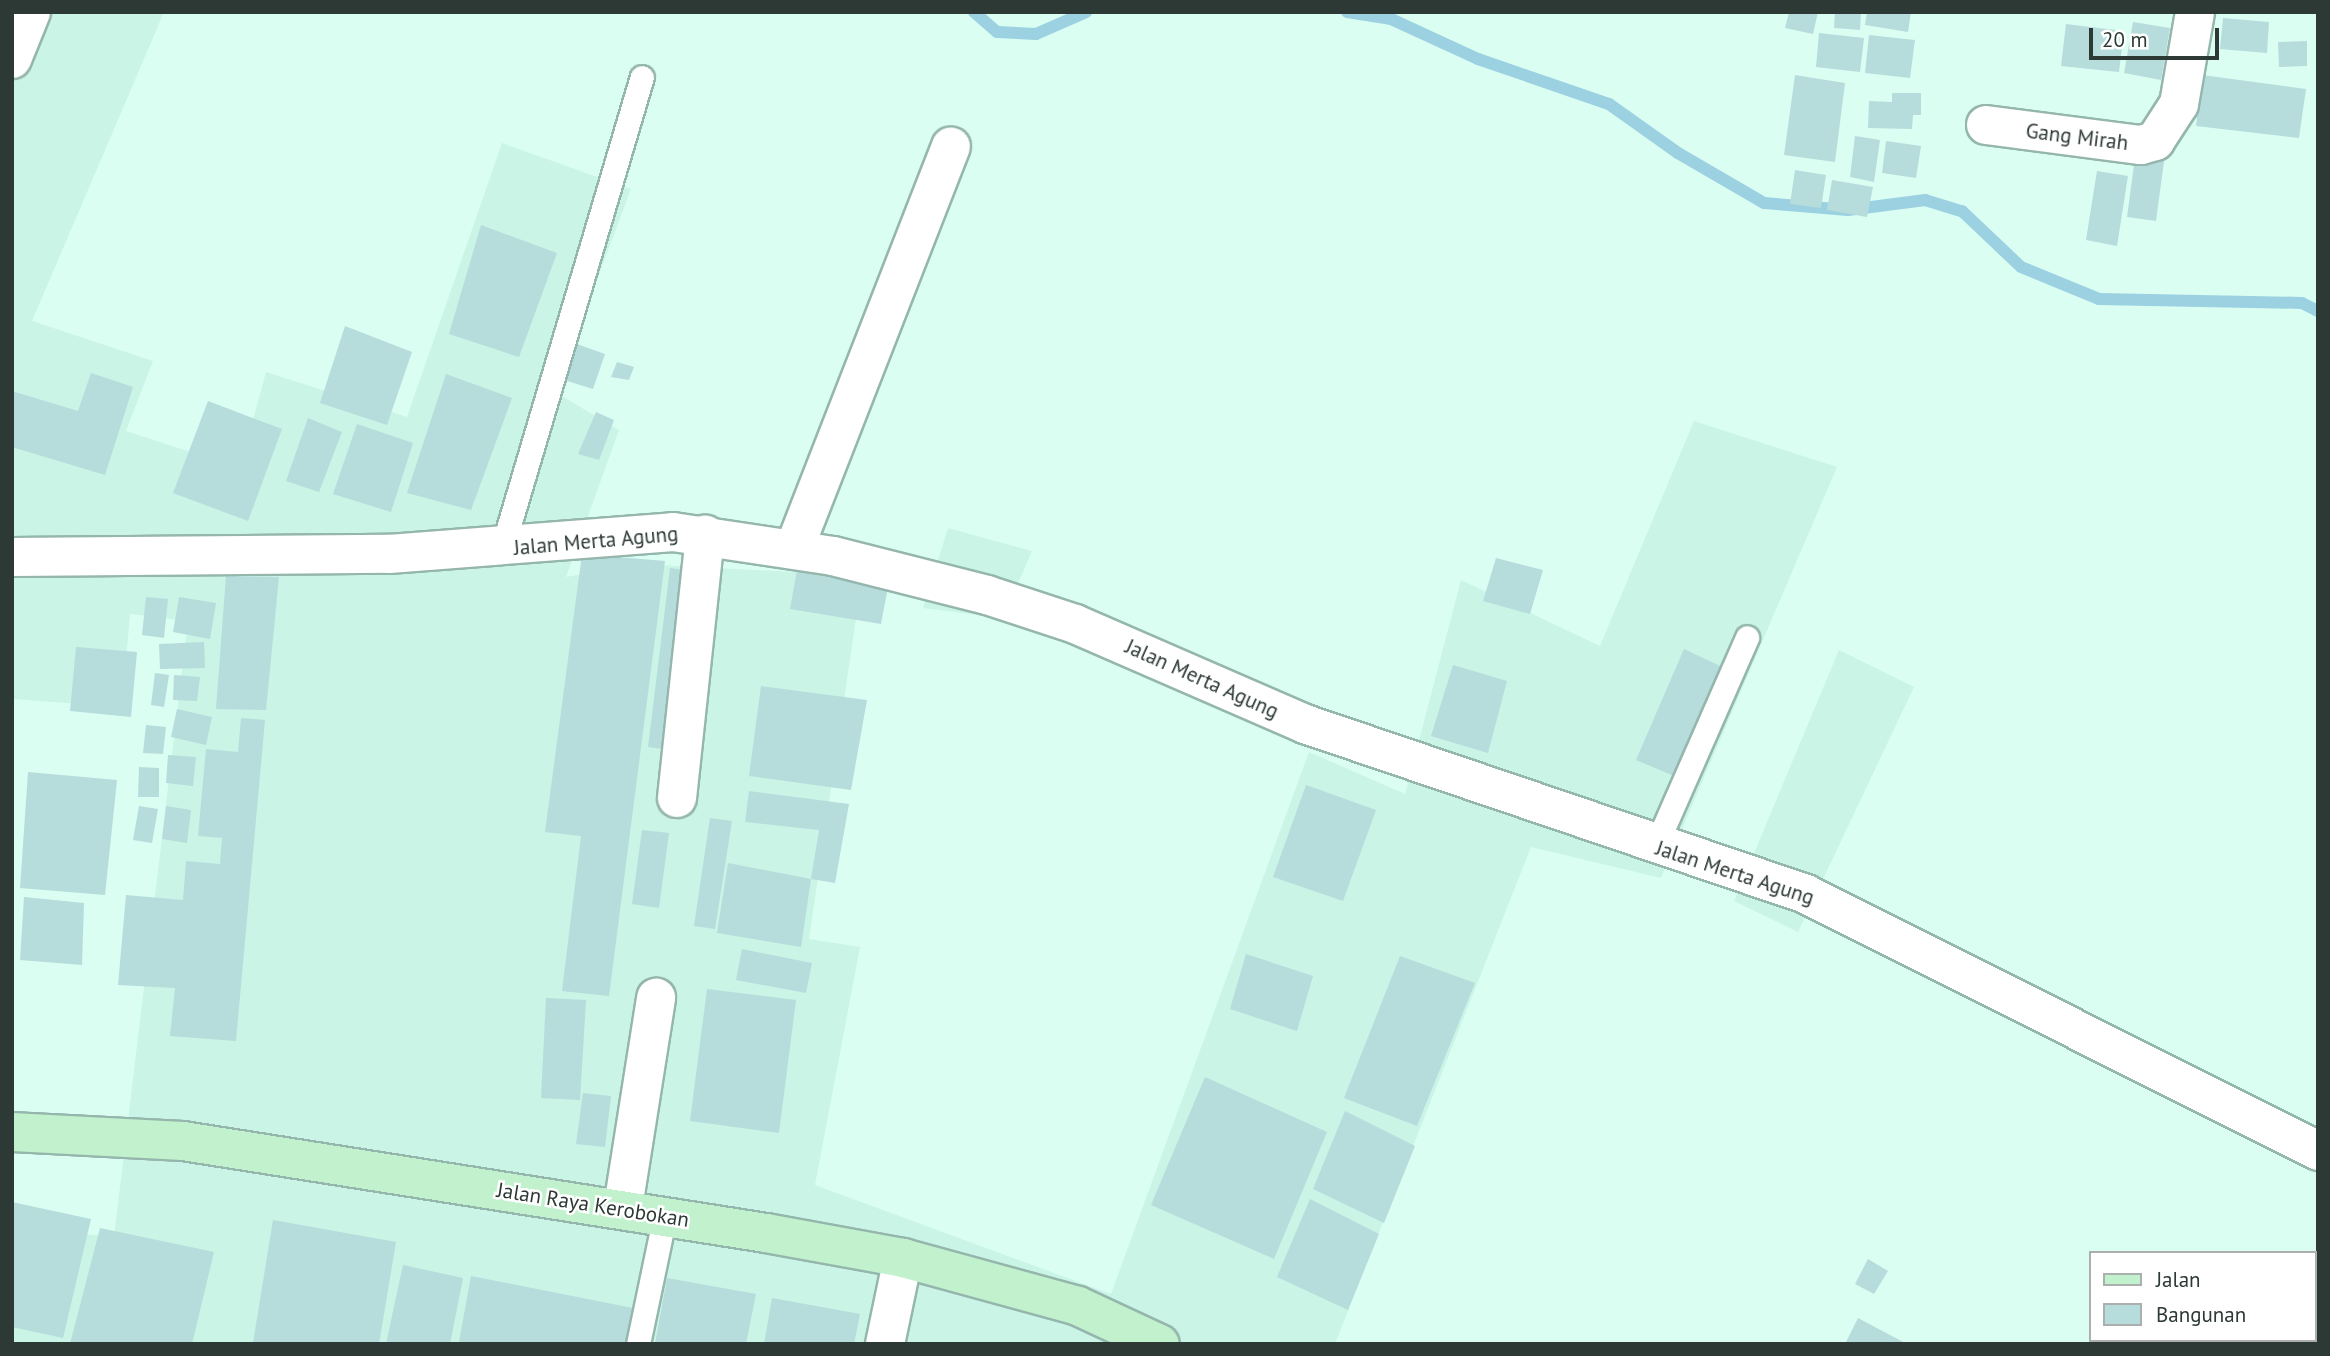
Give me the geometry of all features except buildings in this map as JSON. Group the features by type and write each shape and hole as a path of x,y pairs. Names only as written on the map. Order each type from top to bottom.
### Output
{"main road":[{"name":"Jalan Raya Kerobokan","path":"12,1132 183,1141 623,1207 903,1258 1078,1307 1160,1344"}],"street":[{"path":"12,59 31,12"},
{"name":"Gang Mirah","path":"1986,125 2141,145 2155,141 2179,104 2195,12"},
{"path":"794,549 951,147"},
{"path":"677,798 705,534"},
{"name":"Jalan Merta Agung","path":"12,556 502,549 705,534 794,549 987,595 1074,624 1305,724 1655,847 1806,894 1891,932 2318,1151"},
{"path":"623,1207 656,998"},
{"path":"885,1344 903,1258"}],"lane":[{"path":"502,549 642,77"},
{"path":"1655,847 1698,760 1747,638"},
{"path":"638,1344 665,1215"}],"shaded area":[{"path":"12,12 164,12 32,321 153,361 126,431 240,468 266,372 407,417 502,143 631,189 555,392 619,430 566,577 639,564 795,572 860,591 809,939 860,947 815,1185 1111,1294 1309,752 1405,794 1461,580 1600,646 1694,421 1837,467 1661,878 1531,847 1335,1344 12,1344 12,1227 114,1237 188,621 130,614 122,707 12,699"},
{"path":"948,528 1032,551 1003,618 923,608"},
{"path":"1839,650 1914,687 1798,932 1734,901"}],"waterway":[{"path":"974,12 997,32 1036,34 1086,12"},
{"path":"1347,12 1391,19 1478,59 1609,104 1678,153 1764,203 1848,210 1925,200 1962,211 2021,267 2099,299 2302,303 2318,311"}]}
